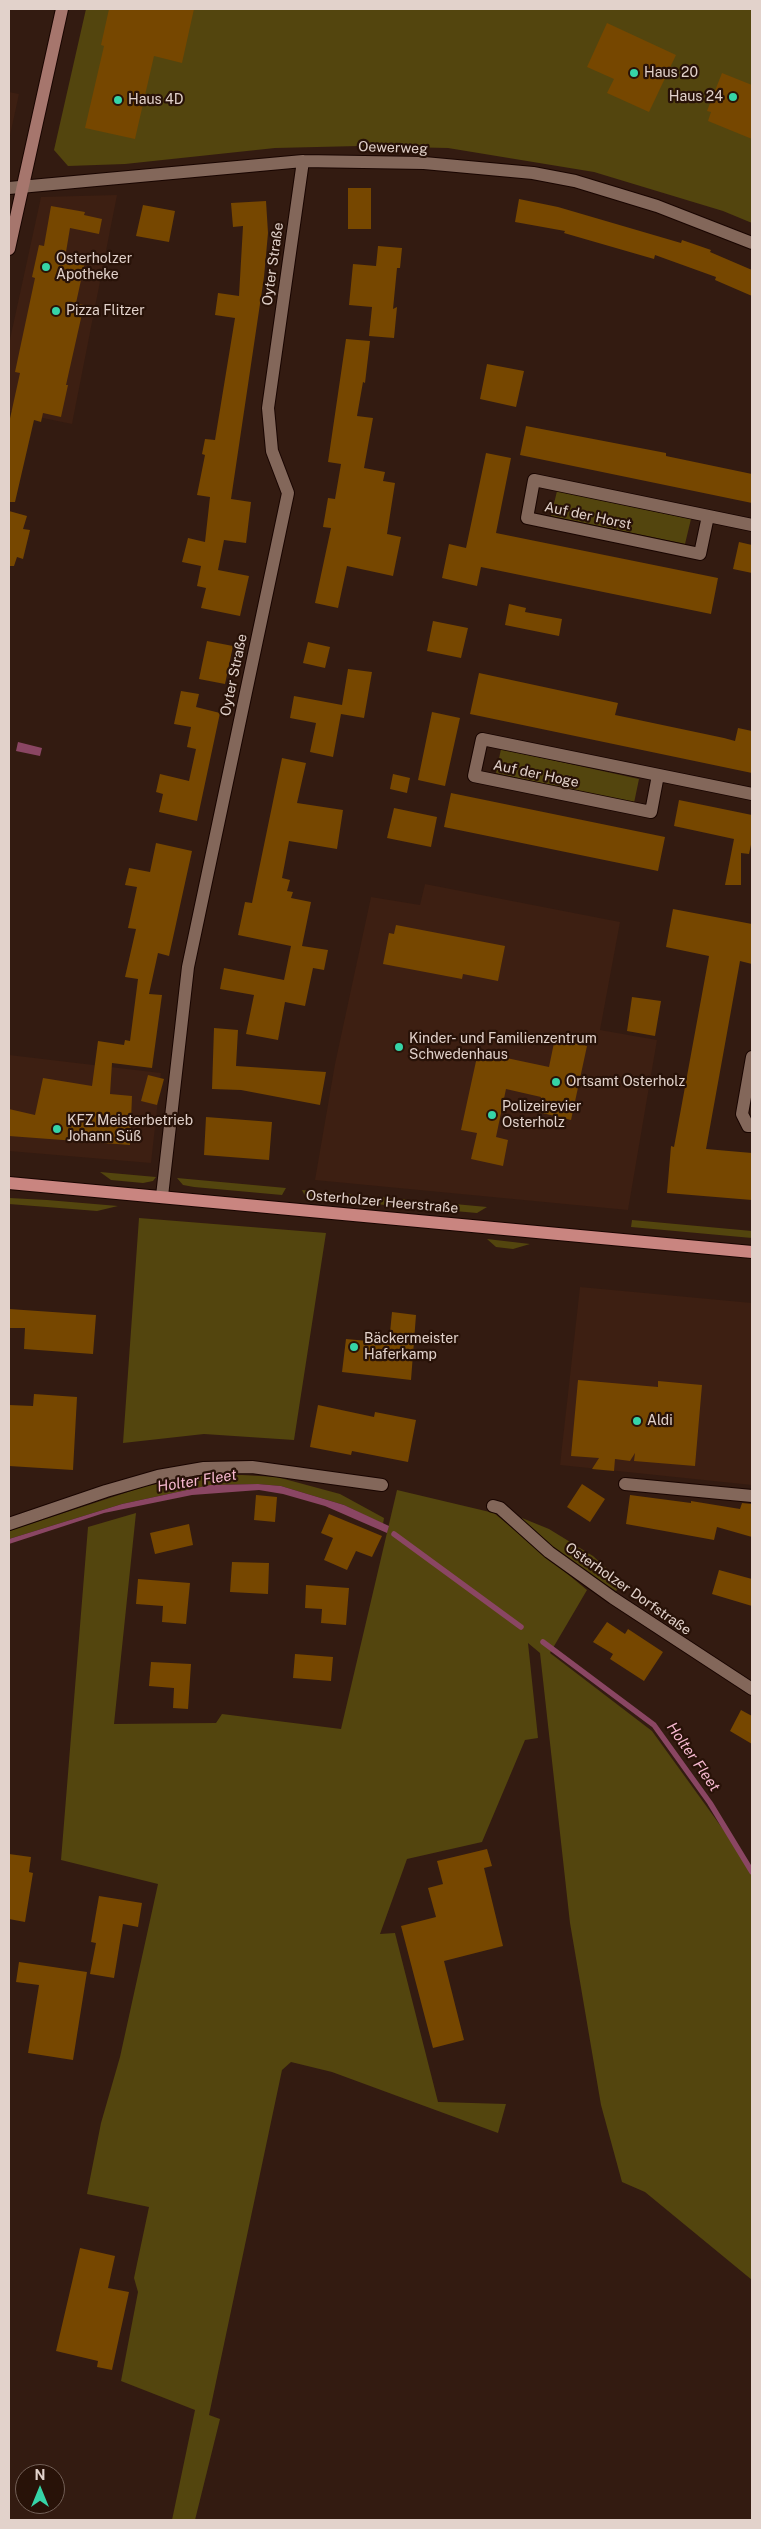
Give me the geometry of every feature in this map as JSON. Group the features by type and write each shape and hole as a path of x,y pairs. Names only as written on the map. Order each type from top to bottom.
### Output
{"main road":[{"path":"9,249 62,9"},
{"name":"Osterholzer Heerstraße","path":"9,1183 752,1252"}],"street":[{"name":"Oewerweg","path":"9,188 303,161 424,164 533,173 575,181 657,206 752,243"},
{"name":"Oyter Straße","path":"162,1196 188,967 288,493 272,451 268,408 303,161"},
{"name":"Auf der Horst","path":"708,516 700,554 527,518 534,480 752,525"},
{"name":"Auf der Hoge","path":"658,775 651,812 474,776 482,739 752,794"},
{"path":"752,1057 742,1114 748,1126 752,1126"},
{"path":"9,1524 106,1491 158,1476 204,1468 252,1467 382,1485"},
{"path":"625,1484 752,1496"},
{"name":"Osterholzer Dorfstraße","path":"493,1506 500,1508 548,1552 613,1598 752,1689"}],"shaded area":[{"path":"86,9 752,9 752,223 723,211 594,172 448,148 359,146 275,148 125,164 68,166 54,150"},
{"path":"9,92 19,94 9,140"},
{"path":"117,195 72,424 9,411 9,344 41,197"},
{"path":"557,491 691,519 685,544 551,516"},
{"path":"18,742 42,748 40,756 16,751"},
{"path":"501,749 639,779 634,803 496,773"},
{"path":"425,884 620,922 600,1030 657,1040 628,1210 315,1180 335,1064 371,897 420,905"},
{"path":"9,1055 161,1073 151,1163 9,1151"},
{"path":"100,1172 156,1177 153,1181 143,1183 111,1180"},
{"path":"177,1178 286,1188 282,1195 194,1187 183,1185"},
{"path":"302,1190 487,1207 477,1213 306,1198"},
{"path":"9,1198 118,1206 97,1211 9,1204"},
{"path":"139,1218 326,1233 294,1440 204,1434 123,1443"},
{"path":"632,1220 752,1231 752,1238 631,1227"},
{"path":"487,1239 530,1244 513,1249 496,1247"},
{"path":"580,1287 752,1303 752,1485 560,1465"},
{"path":"242,1475 277,1477 340,1494 384,1518 383,1524 344,1505 281,1486 258,1484 210,1485 122,1504 9,1539 9,1531 146,1486 202,1476"},
{"path":"258,1484 281,1486 344,1505 389,1526 387,1533 325,1506 283,1494 259,1490 192,1495 104,1513 9,1544 9,1539 122,1504 210,1485"},
{"path":"397,1490 494,1513 587,1590 550,1653 652,1731 746,1861 752,1874 752,2280 645,2192 622,2182 601,2105 570,1923 540,1653 528,1643 538,1738 525,1740 482,1842 407,1859 380,1934 395,1933 438,2102 506,2104 498,2133 332,2072 291,2062 282,2070 209,2415 220,2419 195,2520 172,2520 195,2410 121,2381 138,2292 134,2278 149,2207 87,2194 101,2123 120,2057 158,1884 61,1860 88,1527 136,1513 114,1724 216,1723 222,1714 341,1729"},
{"path":"517,1516 549,1529 593,1556 607,1569 618,1589 616,1591 590,1575 517,1520"}],"building":[{"name":"Haus 4D","path":"109,9 194,9 182,63 154,56 135,139 85,128 104,46 101,45"},
{"name":"Haus 20","path":"607,23 676,55 649,112 607,93 614,79 587,67"},
{"name":"Haus 24","path":"722,73 752,85 752,139 708,121 711,112 707,111"},
{"path":"348,188 371,188 371,229 348,229"},
{"path":"519,199 558,207 681,243 682,240 711,250 710,252 752,270 752,296 715,280 716,277 655,255 654,259 564,233 565,231 515,222"},
{"path":"266,201 268,233 264,277 231,499 251,502 246,543 224,540 218,570 249,576 240,616 201,608 206,588 197,586 201,566 182,562 188,538 205,542 210,497 197,495 205,455 202,454 205,439 215,440 235,318 215,315 218,293 239,296 243,226 233,227 231,203"},
{"path":"143,205 175,211 169,242 136,236"},
{"path":"51,206 85,212 84,215 102,219 99,234 70,228 65,258 85,262 76,303 84,305 66,385 68,385 61,417 43,413 41,422 34,420 15,502 9,502 9,423 20,373 15,372 35,278 32,277 39,245 44,246"},
{"path":"378,246 402,248 400,268 397,268 393,309 397,307 394,338 369,336 372,307 349,305 353,264 376,266"},
{"path":"346,339 370,341 365,383 363,382 357,416 373,418 364,468 385,472 383,481 395,483 387,534 401,537 393,576 347,566 338,608 315,603 331,528 323,527 328,498 335,499 341,464 328,462"},
{"path":"487,364 524,371 516,407 480,399"},
{"path":"526,426 666,453 666,456 752,474 752,503 520,455"},
{"path":"486,453 511,458 496,533 718,578 711,614 481,567 477,586 442,578 449,544 466,548"},
{"path":"9,511 27,516 23,529 30,530 23,559 17,557 14,566 9,566"},
{"path":"739,542 752,545 752,573 733,569"},
{"path":"509,604 526,608 525,612 562,619 559,636 505,625"},
{"path":"433,621 468,628 461,658 427,651"},
{"path":"207,641 233,646 225,684 199,679"},
{"path":"308,642 330,647 325,668 303,663"},
{"path":"348,669 372,672 364,718 341,714 333,757 310,752 316,723 290,718 294,696 342,705"},
{"path":"479,673 618,703 615,715 735,741 738,728 752,731 752,773 470,714"},
{"path":"181,691 199,694 196,707 220,713 197,821 159,812 163,794 156,792 160,774 189,781 196,749 187,747 191,727 174,724"},
{"path":"432,712 460,718 445,786 418,780"},
{"path":"282,758 306,763 297,803 343,810 337,849 289,841 282,878 290,880 287,891 293,892 291,898 311,902 302,946 328,950 324,970 313,968 305,1006 285,1002 278,1040 246,1034 254,995 220,989 224,968 284,980 291,946 238,935 245,902 252,903"},
{"path":"393,774 410,778 407,793 390,789"},
{"path":"451,793 665,837 658,871 444,827"},
{"path":"679,800 752,815 752,840 749,854 741,853 741,885 725,885 734,839 674,826"},
{"path":"394,808 437,817 431,847 387,838"},
{"path":"156,843 192,851 169,956 158,953 149,994 162,995 152,1068 112,1063 110,1094 132,1096 130,1145 9,1136 9,1109 35,1115 43,1078 92,1086 98,1041 124,1045 125,1040 130,1041 138,979 125,977 136,929 128,928 137,887 125,885 129,868 150,872"},
{"path":"673,909 752,924 752,964 740,961 706,1149 752,1153 752,1200 667,1193 671,1146 674,1147 709,956 666,947"},
{"path":"396,925 505,946 498,981 463,974 462,979 383,964 389,933 394,934"},
{"path":"632,997 661,1001 655,1036 627,1031"},
{"path":"214,1028 238,1030 236,1066 326,1072 320,1105 241,1090 212,1089"},
{"path":"555,1038 587,1046 571,1120 538,1112 541,1097 506,1089 496,1137 508,1140 503,1166 471,1159 477,1133 461,1130 478,1052 549,1067"},
{"path":"148,1075 164,1079 157,1105 141,1101"},
{"path":"206,1117 272,1122 269,1160 204,1155"},
{"path":"9,1309 96,1315 93,1354 24,1349 25,1328 9,1328"},
{"path":"392,1312 416,1315 411,1380 342,1372 346,1339 389,1343"},
{"name":"Aldi","path":"578,1380 658,1387 658,1381 702,1385 695,1466 634,1461 635,1453 630,1461 615,1459 614,1471 592,1469 599,1458 571,1456"},
{"path":"34,1394 77,1397 73,1470 9,1466 9,1405 33,1406"},
{"path":"318,1405 374,1417 375,1412 416,1420 408,1462 352,1451 351,1455 310,1447"},
{"path":"582,1484 605,1499 590,1522 567,1507"},
{"path":"256,1495 277,1497 275,1522 254,1520"},
{"path":"630,1495 691,1503 691,1501 740,1509 742,1503 752,1504 752,1537 717,1527 714,1540 626,1524"},
{"path":"329,1514 382,1536 372,1557 356,1551 347,1570 324,1560 333,1538 321,1533"},
{"path":"189,1524 193,1545 155,1554 150,1533"},
{"path":"232,1562 269,1563 268,1594 230,1592"},
{"path":"719,1570 752,1579 752,1606 712,1594"},
{"path":"138,1579 190,1583 186,1624 162,1622 163,1606 136,1604"},
{"path":"306,1585 349,1588 346,1625 321,1623 322,1609 305,1608"},
{"path":"607,1622 625,1634 628,1629 663,1652 644,1681 610,1659 613,1654 593,1642"},
{"path":"295,1654 333,1657 331,1681 293,1678"},
{"path":"151,1662 191,1664 188,1709 173,1708 174,1688 149,1686"},
{"path":"741,1710 752,1716 752,1744 730,1731"},
{"path":"487,1849 492,1866 484,1868 503,1946 444,1961 464,2040 433,2048 401,1926 436,1917 428,1888 443,1884 437,1861"},
{"path":"9,1854 31,1857 29,1872 33,1873 25,1922 9,1919"},
{"path":"99,1896 142,1903 138,1927 123,1924 114,1978 90,1974 96,1943 91,1942"},
{"path":"19,1962 87,1972 73,2060 28,2053 39,1985 16,1982"},
{"path":"80,2248 115,2256 108,2288 129,2292 112,2370 97,2367 98,2361 56,2351"}],"waterway":[{"name":"Holter Fleet","path":"394,1534 521,1627"},
{"name":"Holter Fleet","path":"543,1642 654,1725 710,1803 752,1872"}],"place":[{"name":"Haus 20","path":"634,73"},
{"name":"Haus 24","path":"733,97"},
{"name":"Haus 4D","path":"118,100"},
{"name":"Osterholzer Apotheke","path":"46,267"},
{"name":"Pizza Flitzer","path":"56,311"},
{"name":"Kinder- und Familienzentrum Schwedenhaus","path":"399,1047"},
{"name":"Ortsamt Osterholz","path":"556,1082"},
{"name":"Polizeirevier Osterholz","path":"492,1115"},
{"name":"KFZ Meisterbetrieb Johann Süß","path":"57,1129"},
{"name":"Bäckermeister Haferkamp","path":"354,1347"},
{"name":"Aldi","path":"637,1421"}]}
